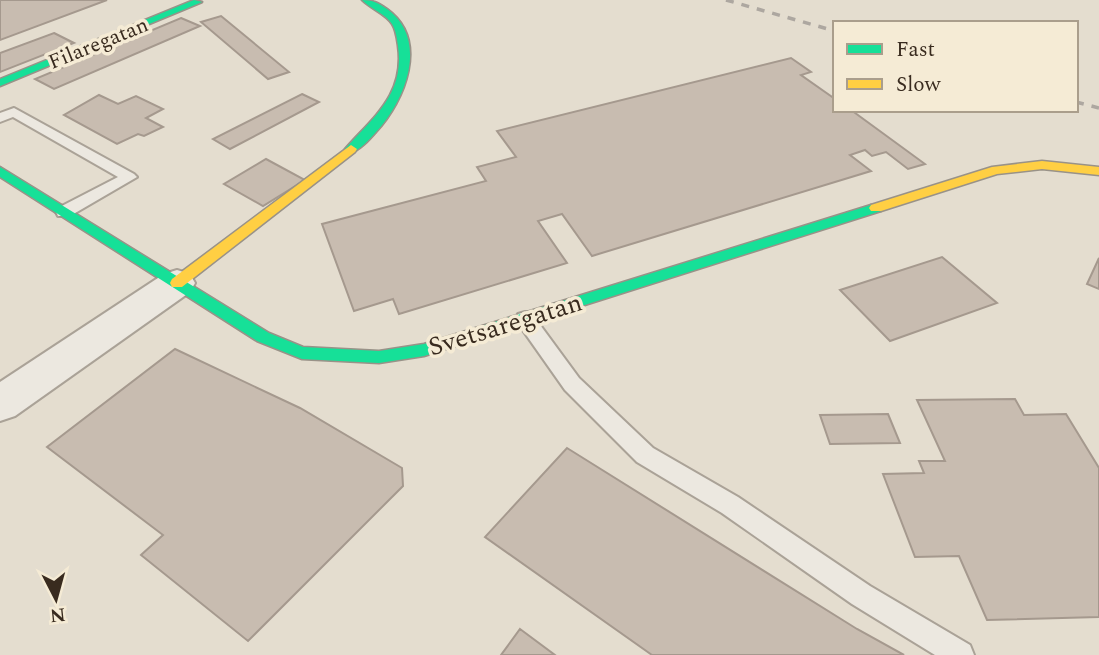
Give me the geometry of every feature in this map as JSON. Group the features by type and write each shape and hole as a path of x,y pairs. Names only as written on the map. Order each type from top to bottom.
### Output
{"street":[{"path":"0,404 177,283 365,138 391,104 402,82 405,52 397,24 367,0"},
{"name":"Filaregatan","path":"0,83 197,2"},
{"name":"Svetsaregatan","path":"0,171 263,337 302,353 379,358 424,350 996,170 1042,165 1099,171"}],"lane":[{"path":"0,118 14,112 129,177 64,212"},
{"path":"525,319 572,384 645,455 730,505 861,595 960,655"}],"building":[{"path":"0,0 107,0 0,40"},
{"path":"221,16 289,72 268,79 201,22"},
{"path":"181,18 200,26 54,89 35,79"},
{"path":"54,33 74,43 0,72 0,53"},
{"path":"791,58 811,72 801,75 833,98 833,112 854,112 925,164 908,169 886,152 872,156 865,150 850,155 871,171 592,256 562,214 538,221 567,263 399,314 393,299 354,311 322,224 486,181 477,167 516,157 497,131"},
{"path":"302,94 319,102 230,149 213,139"},
{"path":"99,95 118,104 136,96 163,109 146,118 163,127 144,136 138,134 117,144 64,115"},
{"path":"266,159 305,180 263,206 224,184"},
{"path":"942,257 997,303 890,341 840,290"},
{"path":"1099,258 1099,289 1087,284"},
{"path":"175,349 300,408 402,468 403,486 248,641 141,555 163,535 47,447"},
{"path":"1015,399 1024,415 1066,414 1099,468 1099,617 987,620 959,556 915,557 883,474 924,473 919,461 945,461 917,400"},
{"path":"888,414 900,443 830,444 820,415"},
{"path":"567,448 857,629 904,655 652,655 485,537"},
{"path":"520,629 555,655 501,655"}],"railway":[{"path":"726,0 833,30"},
{"path":"1078,103 1099,108"}],"traffic: fast":[{"path":"351,149 384,115 400,86 404,71 405,56 398,26 391,17 367,0"},
{"path":"0,83 197,2"},
{"path":"0,171 263,337 302,353 379,357 424,350 876,208"}],"traffic: slow":[{"path":"177,283 351,149"},
{"path":"876,208 996,170 1042,165 1099,171"}]}
